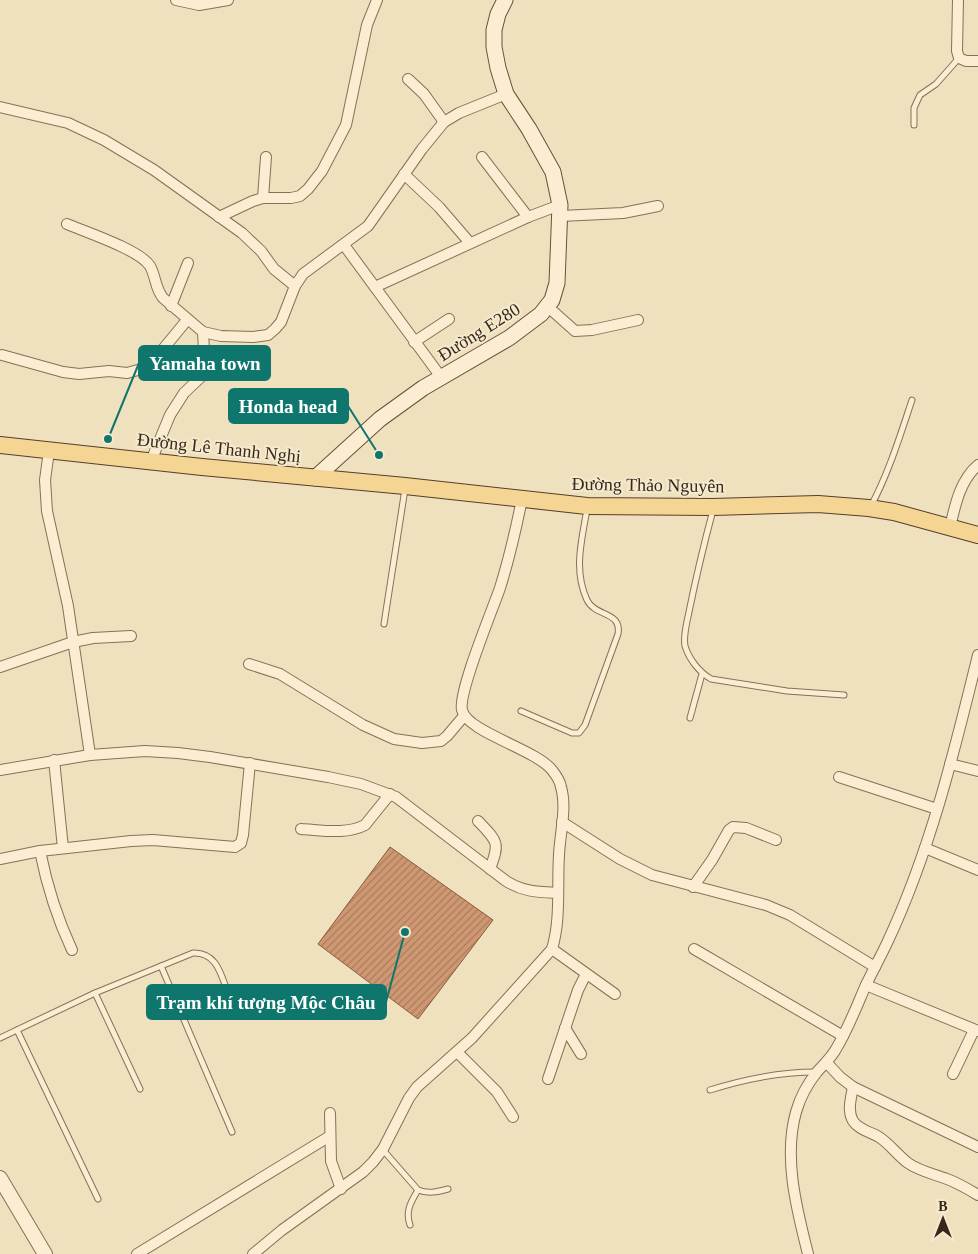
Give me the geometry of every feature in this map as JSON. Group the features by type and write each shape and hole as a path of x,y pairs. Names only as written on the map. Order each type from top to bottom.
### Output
{"main road":[{"name":"Đường E280","path":"315,478 380,419 441,378 509,338 541,314 552,300 557,283 561,211 553,172 548,161 506,94 494,47 494,30 498,14 505,0"},
{"name":"Đường Lê Thanh Nghị","path":"0,445 315,478"},
{"name":"Đường Thảo Nguyên","path":"315,478 587,506 713,507 818,504 870,508 894,512 978,534"}],"street":[{"path":"176,0 199,5 228,0"},
{"path":"219,217 263,198 284,199 300,196 322,171 346,125 367,25 377,0"},
{"path":"958,0 957,51 959,58 978,62"},
{"path":"408,79 424,94 444,122"},
{"path":"67,224 107,240 144,260 150,267 158,292 171,306 203,332 221,336 252,337 268,335 281,322 295,286 304,274 368,226 404,174 444,122 459,113 506,94"},
{"path":"0,107 68,123 154,170 252,242 274,269 295,286"},
{"path":"263,198 266,157"},
{"path":"482,158 528,217"},
{"path":"404,174 439,208 470,244"},
{"path":"375,287 528,217 561,211 623,213 658,206"},
{"path":"344,245 441,378"},
{"path":"171,306 188,263"},
{"path":"547,306 576,331 592,330 638,320"},
{"path":"414,342 449,319"},
{"path":"2,355 63,372 79,374 109,371 127,373 145,368 154,360 187,320"},
{"path":"151,461 174,408 184,393 203,375 205,368 203,332"},
{"path":"49,451 45,480 46,504 68,606 90,755"},
{"path":"950,527 958,497 965,481 978,465"},
{"path":"253,1254 302,1215 341,1189 373,1162 383,1149 417,1086 457,1052 498,1010 552,949 556,936 563,802 561,787 557,777 550,768 539,759 474,725 464,716 461,708 467,678 500,588 517,528 522,499"},
{"path":"0,668 73,642 106,637 131,636"},
{"path":"808,1254 795,1189 791,1155 796,1112 801,1098 817,1072 827,1063 843,1036 910,890 937,810 978,655"},
{"path":"250,664 280,674 363,725 394,739 422,743 441,741 448,736 464,716"},
{"path":"0,770 90,755 145,752 178,753 328,776 361,784 390,794 413,809 490,869 519,889 530,892 558,893"},
{"path":"54,760 63,848"},
{"path":"0,859 40,851 131,841 153,840 235,847 241,843 243,835 250,763"},
{"path":"950,764 978,771"},
{"path":"839,778 937,810"},
{"path":"301,829 344,831 359,828 364,825 390,794"},
{"path":"478,821 492,835 497,845 490,869"},
{"path":"562,822 634,868 693,887 766,905 790,915 876,966"},
{"path":"693,887 712,860 729,830 733,827 746,828 776,840"},
{"path":"924,848 978,870"},
{"path":"40,851 54,909 72,950"},
{"path":"552,949 614,994"},
{"path":"694,949 843,1036"},
{"path":"548,1079 578,990 586,974"},
{"path":"866,985 976,1031 953,1074"},
{"path":"566,1028 581,1054"},
{"path":"457,1052 497,1092 513,1117"},
{"path":"827,1063 853,1088 978,1148"},
{"path":"853,1088 850,1112 853,1121 859,1128 890,1145 912,1165 949,1180 978,1195"},
{"path":"330,1114 331,1161 341,1189"},
{"path":"137,1254 330,1136"},
{"path":"0,1178 45,1254"}],"lane":[{"path":"914,125 914,108 920,95 936,84 959,58"},
{"path":"870,508 891,463 912,400"},
{"path":"384,624 405,486"},
{"path":"521,711 572,733 579,733 585,725 618,634 619,626 617,621 588,603 578,570 587,506"},
{"path":"713,507 696,577 686,632 685,645 691,659 702,674 710,679 787,691 844,695"},
{"path":"690,718 702,674"},
{"path":"0,1038 95,993 188,954 206,954 213,960 228,993"},
{"path":"160,966 232,1132"},
{"path":"95,993 140,1089"},
{"path":"16,1030 98,1198"},
{"path":"710,1090 758,1077 795,1072 817,1072"},
{"path":"383,1149 418,1190 434,1192 448,1189"},
{"path":"410,1225 408,1219 409,1206 418,1190"}],"building":[{"path":"390,847 493,920 418,1019 318,944"}],"place":[{"name":"Yamaha town","path":"108,439"},
{"name":"Honda head","path":"379,455"},
{"name":"Trạm khí tượng Mộc Châu","path":"405,932"}]}
